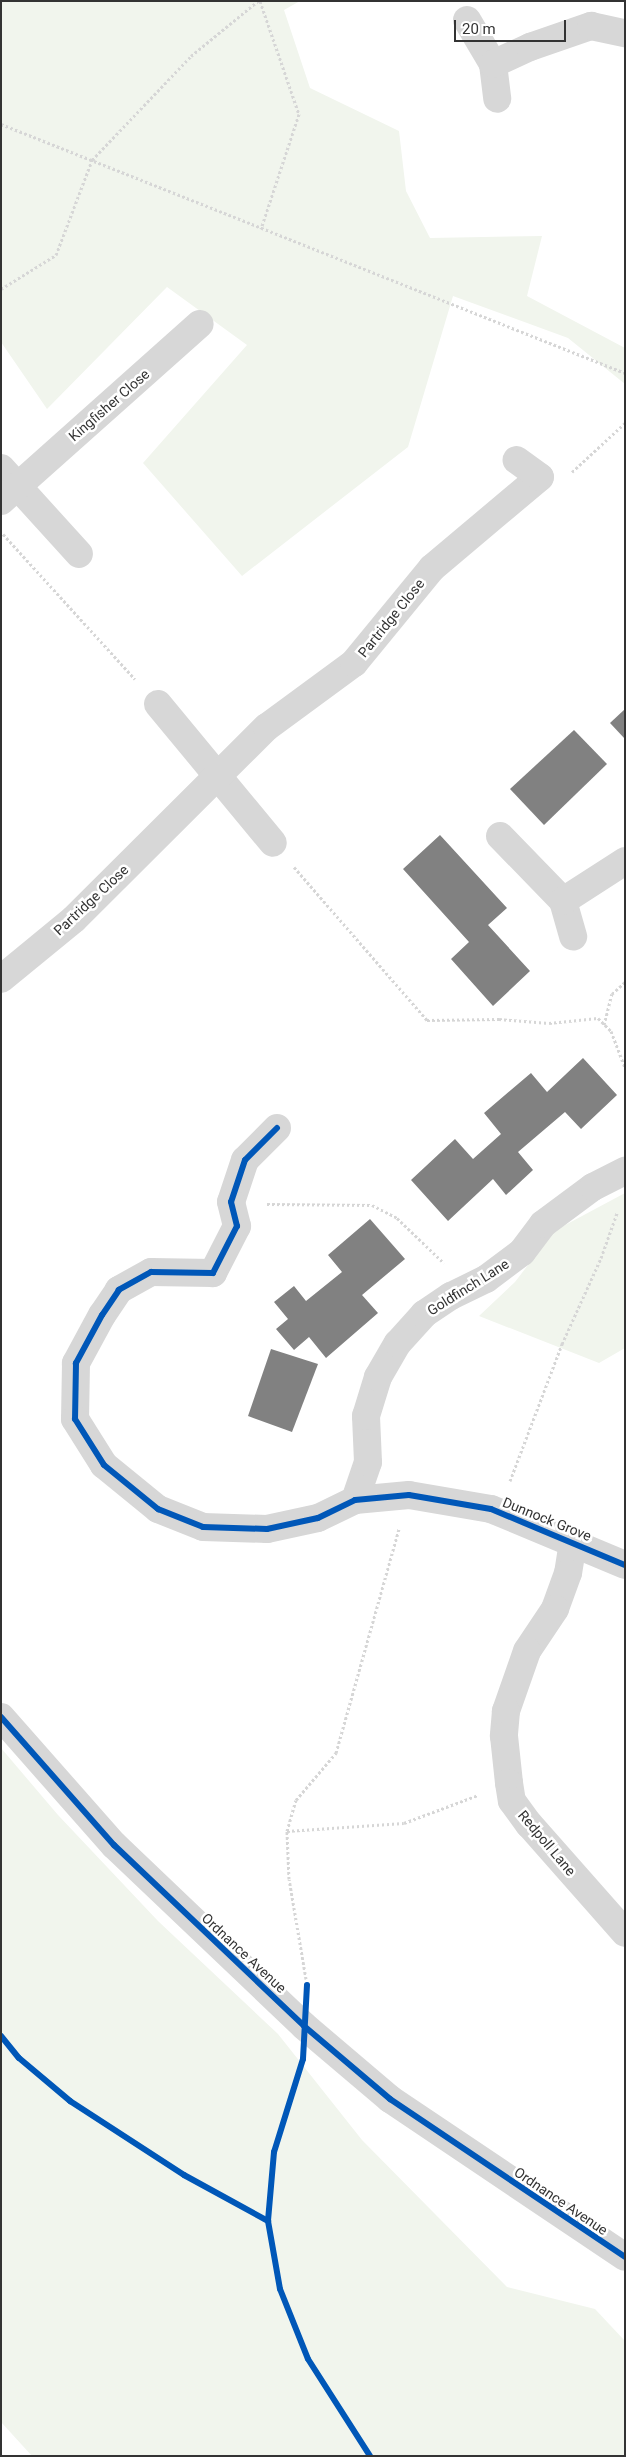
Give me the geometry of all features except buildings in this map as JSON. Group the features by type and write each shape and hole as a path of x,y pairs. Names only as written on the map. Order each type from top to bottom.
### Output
{"street":[{"path":"467,20 493,64 497,99"},
{"path":"493,64 530,47 591,26 625,33"},
{"name":"Kingfisher Close","path":"79,554 7,485 200,324"},
{"name":"Partridge Close","path":"1,979 74,919 266,727 354,663 432,568 540,477 517,460"},
{"path":"158,704 219,775 273,843"},
{"path":"500,836 563,901 572,937"},
{"path":"563,901 625,861"},
{"path":"231,1202 246,1160 277,1128"},
{"name":"Goldfinch Lane","path":"356,1500 368,1462 366,1416 378,1377 398,1343 424,1314 486,1279 522,1252 543,1224 593,1187 625,1171"},
{"name":"Dunnock Grove","path":"231,1202 237,1226 213,1273 151,1272 119,1290 76,1363 75,1418 104,1466 158,1509 204,1527 266,1529 318,1518 356,1500 409,1495 491,1510 573,1542 625,1565"},
{"name":"Redpoll Lane","path":"573,1542 568,1573 555,1609 527,1651 506,1711 504,1736 509,1783 512,1801 518,1809 625,1933"},
{"name":"Ordnance Avenue","path":"1,1717 114,1845 304,2026 390,2099 625,2257"}],"path":[{"path":"1,289 56,255 92,160 191,56 259,1 299,114 261,229"},
{"path":"1,124 625,373"},
{"path":"569,476 625,423"},
{"path":"1,532 158,704"},
{"path":"273,843 426,1020 499,1019 549,1023 598,1018 611,1031 625,1068"},
{"path":"604,1025 612,994 625,982"},
{"path":"231,1202 372,1205 397,1218 469,1287"},
{"path":"521,1452 562,1344 601,1258 619,1208"},
{"path":"304,2026 307,1985 290,1879 287,1831 296,1800 336,1753 409,1495"},
{"path":"287,1831 404,1823 509,1783"}],"shaded area":[{"path":"1,1 300,1 284,10 310,88 399,131 406,191 430,238 542,236 527,296 625,348 625,384 568,338 453,296 408,447 242,576 143,463 247,345 167,287 47,409 1,342"},
{"path":"625,1193 625,1348 599,1363 479,1316 515,1282 554,1231"},
{"path":"1,1748 58,1815 158,1921 278,2034 362,2140 507,2287 595,2309 625,2341 625,2456 32,2456 1,2422"}],"cycle path":[{"path":"277,1128 245,1160 231,1202 237,1226 213,1273 151,1272 119,1290 102,1315 76,1363 75,1419 104,1465 158,1509 203,1527 267,1529 318,1518 355,1500 409,1495 491,1509 625,1565"},
{"path":"1,1717 114,1845 304,2026 390,2099 625,2257"},
{"path":"307,1985 303,2059 274,2152 268,2221 280,2289 308,2359 370,2456"},
{"path":"1,2036 19,2058 70,2101 184,2175 268,2221"}]}
